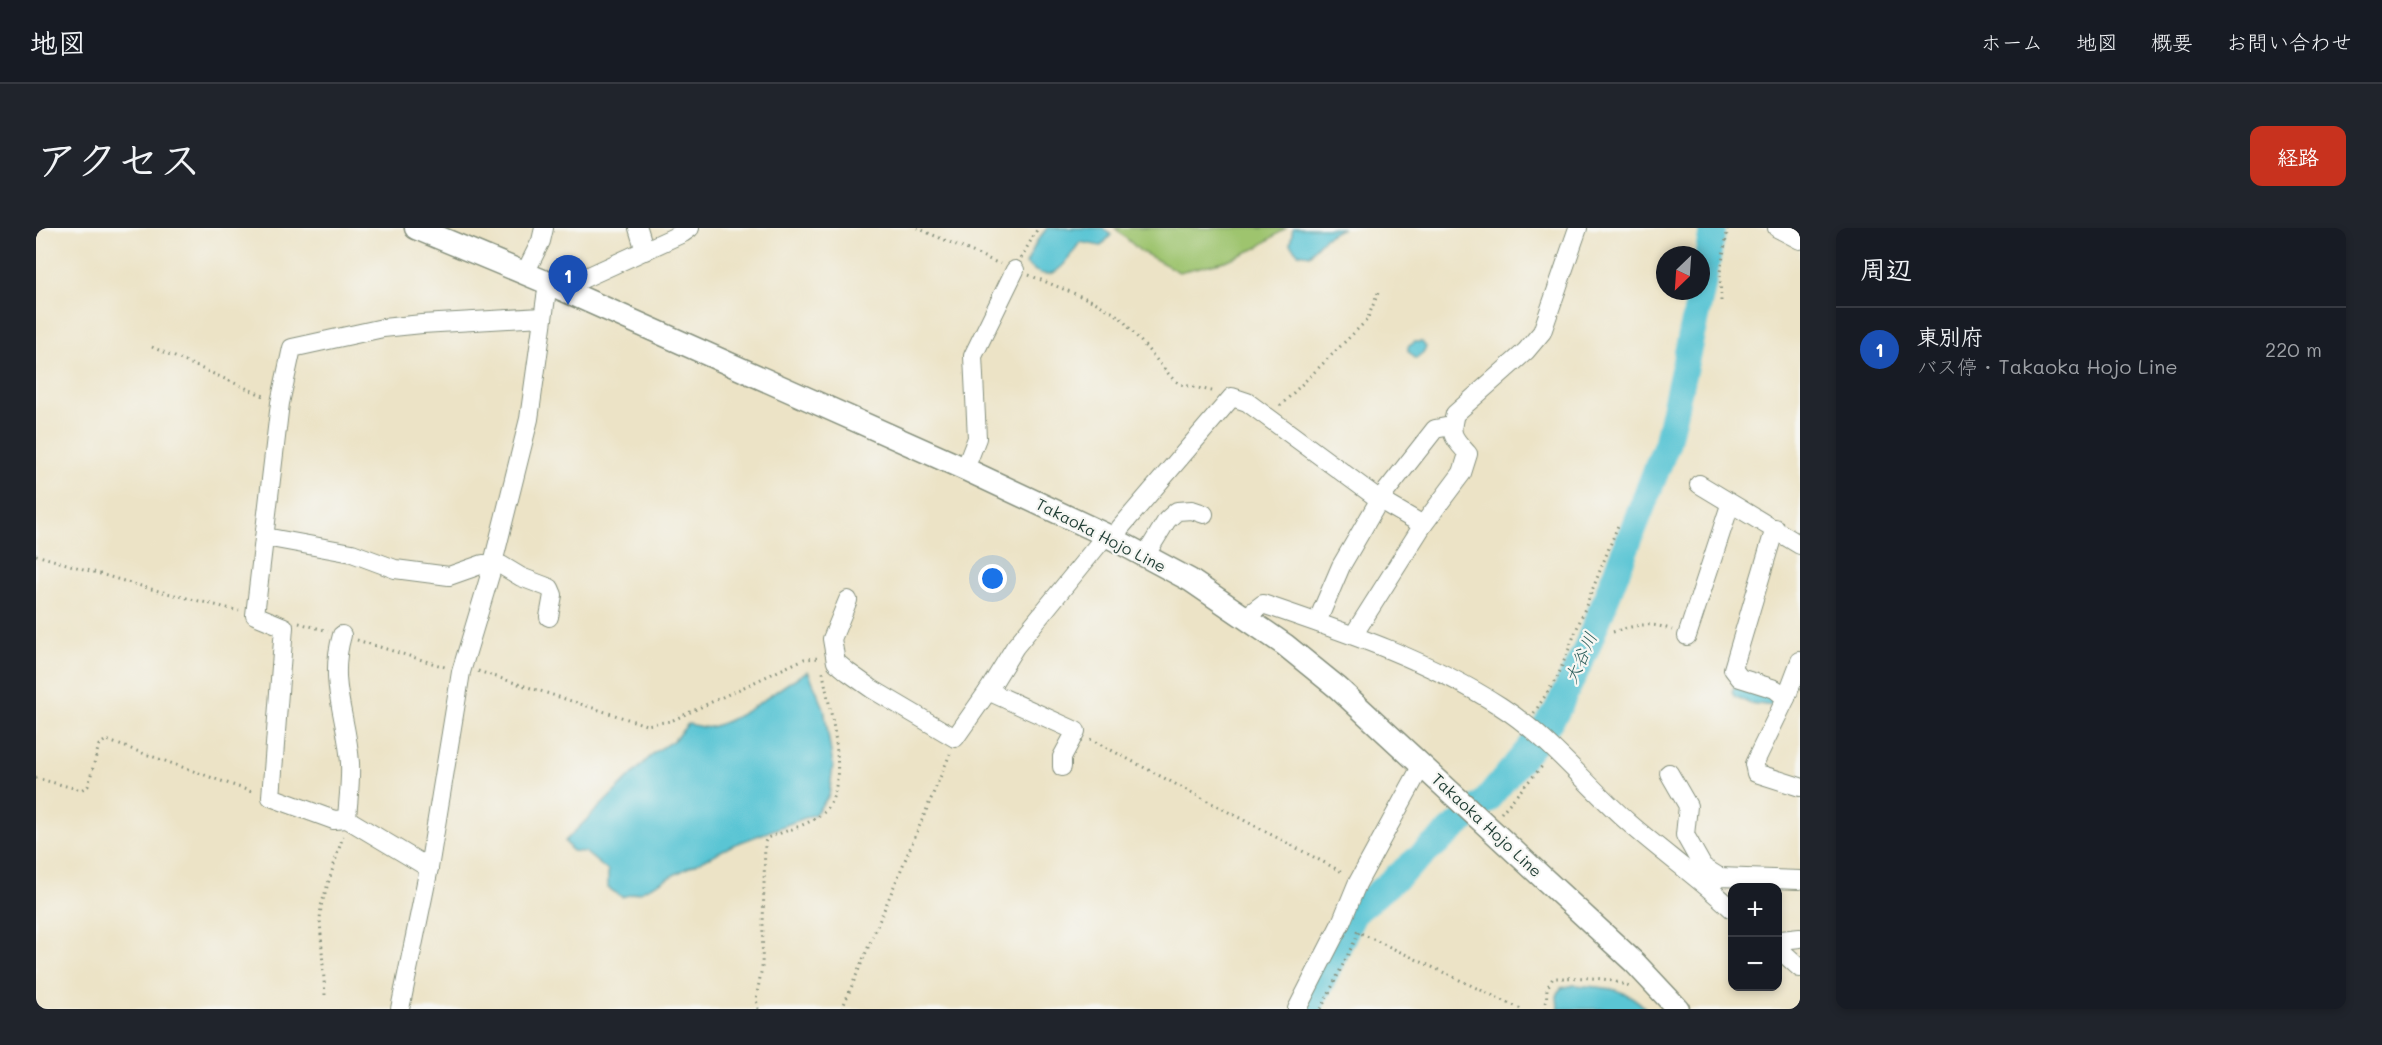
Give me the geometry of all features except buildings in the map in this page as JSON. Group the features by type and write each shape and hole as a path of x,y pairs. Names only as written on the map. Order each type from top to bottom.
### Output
{"main road":[{"name":"Takaoka Hojo Line","path":"416,228 548,283 965,469 1111,537 1190,580 1246,617 1330,681 1488,824 1635,963 1678,1009"}],"street":[{"path":"525,273 541,241 544,228"},
{"path":"638,228 645,251"},
{"path":"572,294 578,280 645,251 690,228"},
{"path":"1353,634 1423,525 1462,473 1468,454 1452,436 1451,426 1455,414 1526,351 1542,332 1578,228"},
{"path":"1777,228 1800,240"},
{"path":"965,469 976,438 974,356 1015,270"},
{"path":"400,1009 429,868 462,669 493,564 529,419 548,283"},
{"path":"429,868 347,819 334,820 271,797 284,627 255,615 280,403 292,348 382,328 542,317"},
{"path":"848,600 832,639 828,660 955,738 988,692 1015,647 1232,397 1247,402 1380,499 1423,525"},
{"path":"1317,622 1341,566 1380,499 1435,429 1451,426"},
{"path":"1699,484 1730,505 1775,528 1800,545"},
{"path":"1687,636 1730,505"},
{"path":"1145,556 1167,520 1177,510 1192,510 1204,514"},
{"path":"1775,528 1733,669 1740,678 1775,689 1786,698"},
{"path":"265,537 352,553 395,569 449,576 483,564 501,564 521,577 550,588 553,595 549,617"},
{"path":"1246,617 1263,604 1353,634 1415,659 1501,706 1555,751 1628,822 1714,882 1800,880"},
{"path":"342,635 336,655 335,674 350,763 347,819"},
{"path":"1800,661 1786,698 1754,764 1756,773 1800,787"},
{"path":"988,692 1076,731 1062,757 1062,767"},
{"path":"1297,1009 1341,924 1359,881 1422,765"},
{"path":"1669,773 1688,806 1685,835 1703,867 1728,903"},
{"path":"1782,940 1800,938"},
{"path":"1782,951 1800,968"}],"path":[{"path":"917,228 1095,302 1119,317 1173,379 1180,384 1232,397"},
{"path":"1015,270 1038,228"},
{"path":"1721,301 1720,272 1728,228"},
{"path":"1269,418 1367,320 1378,293"},
{"path":"152,347 280,403"},
{"path":"1524,724 1558,676 1619,524"},
{"path":"36,555 151,589 255,615"},
{"path":"294,622 462,669 646,725 671,721 804,659 828,660 836,731 837,783 825,811 817,818 767,838 765,843 762,967 756,999 758,1009"},
{"path":"1613,632 1634,625 1653,624 1687,636"},
{"path":"1076,731 1359,881"},
{"path":"842,1009 955,738"},
{"path":"36,778 81,790 88,786 99,745 106,740 271,797"},
{"path":"1488,824 1555,751"},
{"path":"325,995 321,963 321,913 347,819"},
{"path":"1320,1009 1358,932 1521,1009"},
{"path":"1546,1009 1547,988 1553,978 1617,980 1636,991"}],"green space":[{"path":"1115,228 1286,228 1257,248 1225,261 1179,272 1140,251"}],"water":[{"path":"1047,228 1103,228 1111,235 1101,246 1080,242 1058,270 1044,274 1026,264 1037,241"},
{"path":"1293,228 1343,228 1324,238 1310,255 1298,253 1290,244"},
{"path":"1415,342 1422,342 1426,347 1416,359 1408,351 1408,347"},
{"path":"808,671 824,708 833,766 829,796 815,814 733,845 640,892 622,897 608,888 608,871 585,852 572,851 565,841 655,752 674,740 688,724 709,727 737,717"},
{"path":"1741,686 1777,697 1774,706 1749,703 1734,696 1732,692 1734,687"},
{"path":"1574,985 1622,992 1631,996 1646,1009 1558,1009 1557,996 1561,988"}],"waterway":[{"name":"大谷川","path":"1308,1009 1354,913 1486,801 1534,743 1556,712 1585,652 1667,443 1701,293 1713,228"}],"place":[{"name":"東別府","path":"568,305"}]}
